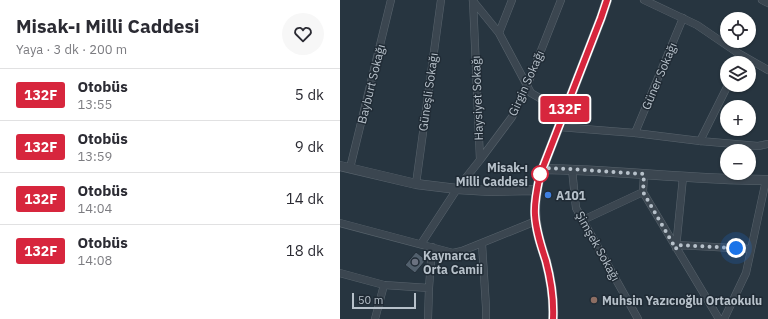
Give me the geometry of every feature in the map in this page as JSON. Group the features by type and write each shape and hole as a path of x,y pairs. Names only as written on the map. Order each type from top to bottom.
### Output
{"street":[{"name":"Bayburt Sokağı","path":"350,168 392,0"},
{"name":"Güneşli Sokağı","path":"416,184 441,0"},
{"path":"473,0 499,33 531,93 564,112"},
{"name":"Haysiyet Sokağı","path":"473,0 480,160"},
{"path":"499,33 512,0"},
{"name":"Girgin Sokağı","path":"480,160 512,117 527,86 561,0"},
{"path":"553,319 553,298 550,280 536,221 536,190 558,127 607,0"},
{"path":"644,0 697,25 743,56"},
{"path":"762,0 768,3"},
{"name":"Güner Sokağı","path":"635,133 683,18"},
{"path":"756,63 768,70"},
{"path":"700,141 724,92"},
{"path":"558,127 635,133 758,146 768,144"},
{"path":"421,244 457,189 480,160"},
{"path":"340,166 416,184 490,191 536,190"},
{"path":"543,168 730,180 767,180 746,272 724,319"},
{"name":"Şimşek Sokağı","path":"572,169 576,208 638,319"},
{"path":"644,174 643,192 719,319"},
{"path":"677,247 683,177"},
{"path":"582,220 643,192"},
{"path":"340,224 453,252 462,251 482,244 536,221"},
{"path":"482,244 486,319"},
{"path":"428,319 432,247"},
{"path":"677,247 751,249"},
{"path":"340,273 384,285 429,288"},
{"path":"375,319 384,285"}],"building":[{"name":"Kaynarca Orta Camii","path":"416,252 426,260 415,273 405,265"}],"bus line":[{"name":"132F","path":"553,319 553,298 550,280 535,215 536,190 540,175 607,0"}],"place":[{"name":"Misak-ı Milli Caddesi","path":"540,174"},
{"name":"A101","path":"548,195"},
{"name":"Kaynarca Orta Camii","path":"415,262"},
{"name":"Muhsin Yazıcıoğlu Ortaokulu","path":"594,300"}],"route":[{"path":"540,174 543,168 644,174 643,192 676,249 677,245 736,248"}]}
